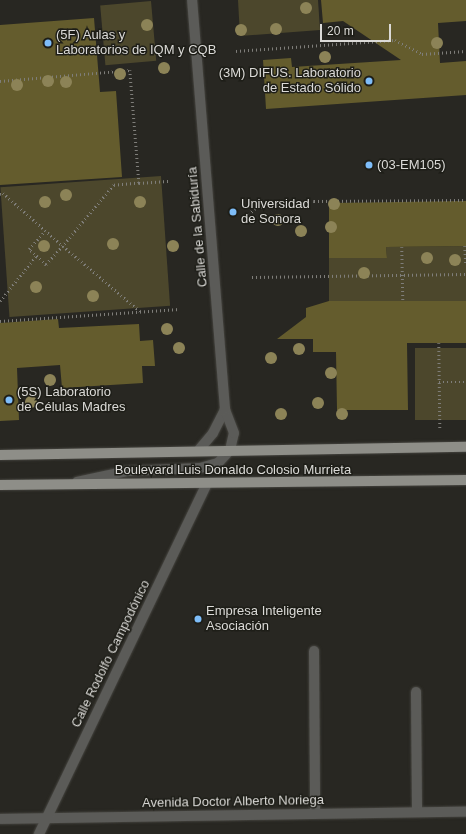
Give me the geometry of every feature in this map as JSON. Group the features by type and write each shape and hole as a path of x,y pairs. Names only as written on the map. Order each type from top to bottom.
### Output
{"main road":[{"name":"Boulevard Luis Donaldo Colosio Murrieta","path":"0,455 466,447"},
{"name":"Boulevard Luis Donaldo Colosio Murrieta","path":"0,485 206,485 466,480"}],"street":[{"name":"Calle de la Sabiduría","path":"192,0 225,409 234,433 230,450"},
{"path":"198,451 213,433 225,409"},
{"path":"69,484 128,471 200,468 218,463 230,450"},
{"name":"Calle Rodolfo Campodónico","path":"39,834 206,485"},
{"path":"314,651 315,814"},
{"path":"416,692 417,812"},
{"name":"Avenida Doctor Alberto Noriega","path":"0,819 466,812"}],"path":[{"path":"236,51 395,40 422,54 466,51"},
{"path":"0,81 130,70 139,183"},
{"path":"45,231 29,249 46,265 114,185 171,181"},
{"path":"0,194 140,311"},
{"path":"248,214 257,207 314,201 466,200"},
{"path":"466,246 466,264"},
{"path":"402,247 403,301"},
{"path":"0,301 36,256"},
{"path":"252,277 466,274"},
{"path":"0,321 180,309"},
{"path":"439,343 440,430"},
{"path":"439,382 466,382"}],"shaded area":[{"path":"238,0 318,0 320,30 240,36"},
{"path":"151,1 156,61 105,65 100,5"},
{"path":"161,176 170,306 9,317 0,187"},
{"path":"466,246 466,301 329,301 329,258 387,258 386,247"},
{"path":"415,348 466,348 466,420 415,420"}],"building":[{"path":"321,0 466,0 466,21 438,23 440,63 466,61 466,95 266,109 263,60 291,58 292,67 401,60 343,21 323,23"},
{"path":"94,18 100,92 116,91 122,177 0,185 0,25"},
{"path":"466,201 466,246 386,247 387,258 329,258 329,203"},
{"path":"329,301 466,301 466,343 407,343 408,410 337,410 336,352 313,352 313,339 277,339 306,317 306,308"},
{"path":"58,319 59,328 139,324 140,341 153,340 155,366 142,366 143,383 62,388 60,365 17,368 19,420 0,421 0,323"}],"place":[{"name":"(5F) Aulas y Laboratorios de IQM y CQB","path":"48,43"},
{"name":"(3M) DIFUS. Laboratorio de Estado Sólido","path":"369,81"},
{"name":"(03-EM105)","path":"369,165"},
{"name":"Universidad de Sonora","path":"233,212"},
{"name":"(5S) Laboratorio de Células Madres","path":"9,400"},
{"name":"Empresa Inteligente Asociación","path":"198,619"}]}
